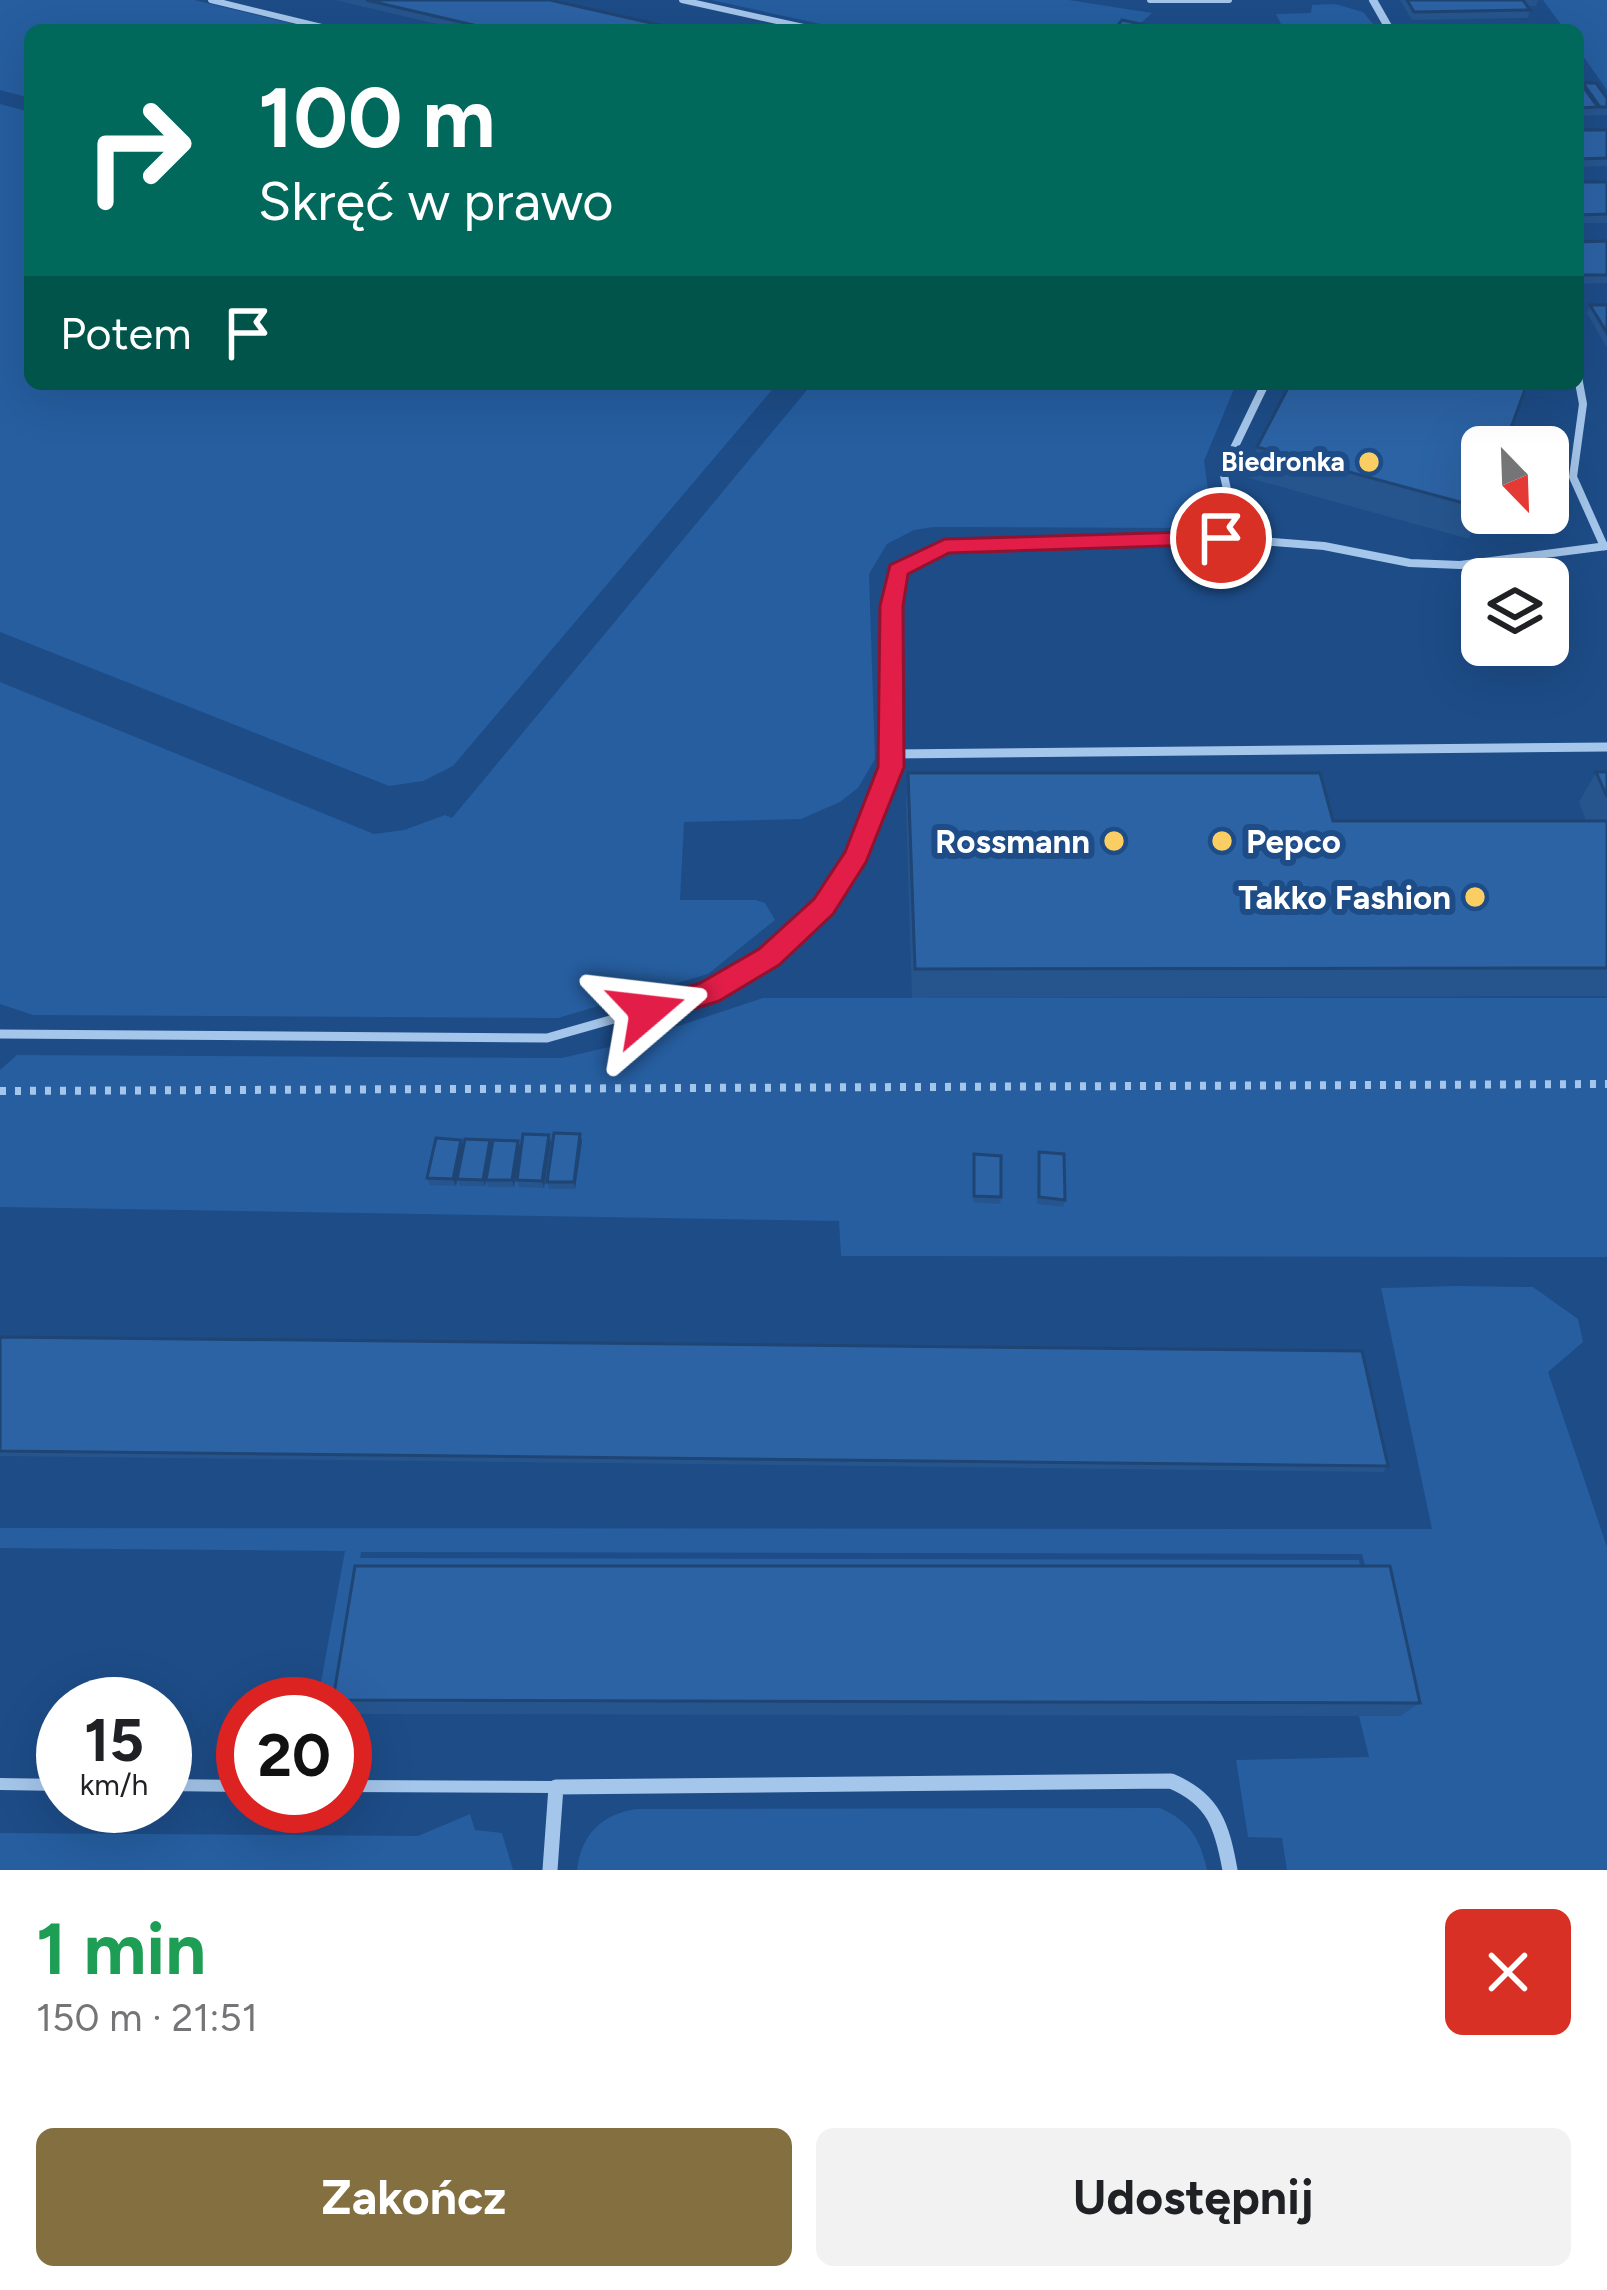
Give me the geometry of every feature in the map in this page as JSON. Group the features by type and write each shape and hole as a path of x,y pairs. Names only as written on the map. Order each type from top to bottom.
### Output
{"street":[{"path":"550,1870 556,1786 1171,1781 1204,1795 1215,1811 1230,1870"}],"lane":[{"path":"211,0 309,24"},
{"path":"682,0 790,24"},
{"path":"1150,0 1229,0"},
{"path":"774,24 777,21"},
{"path":"1238,540 1223,471 1262,390"},
{"path":"0,1034 547,1038 709,992 769,957 823,907 874,817 891,754 892,606 898,571 945,546 1238,540 1324,545 1410,563 1460,565 1606,546 1573,478 1572,450 1587,408 1582,390"},
{"path":"891,754 1607,747"},
{"path":"0,1784 36,1785"},
{"path":"372,1786 556,1786"}],"path":[{"path":"0,1090 658,1090 939,1082 1607,1084"}],"shaded area":[{"path":"0,0 194,0 293,24 24,24 24,96 0,90"},
{"path":"711,0 1069,0 1152,13 1140,24 821,24"},
{"path":"1543,0 1607,0 1607,90 1584,57 1584,24 1561,24"},
{"path":"1335,4 1363,12 1373,24 1281,24 1276,14 1311,13 1312,5"},
{"path":"0,104 24,110 24,390 772,390 453,766 423,781 389,786 0,632"},
{"path":"807,390 1234,390 1204,461 1211,511 1180,528 933,527 914,530 887,544 869,574 875,759 858,788 840,802 801,819 684,822 680,900 756,900 765,903 775,920 708,974 558,1018 33,1015 0,1004 0,682 374,834 404,830 445,815 452,818"},
{"path":"763,998 1607,998 1607,1257 841,1256 839,1221 0,1207 0,1070 17,1055 562,1058 630,1042"},
{"path":"1533,1287 1578,1319 1583,1342 1548,1372 1607,1547 1607,1870 1287,1870 1282,1838 1248,1837 1236,1760 1369,1757 1359,1716 1370,1584 1362,1554 361,1552 360,1558 1359,1560 1363,1580 372,1697 372,1677 322,1677 345,1551 0,1548 0,1528 1432,1529 1381,1288"},
{"path":"1160,1808 1192,1832 1207,1870 577,1870 583,1846 595,1828 637,1809"},
{"path":"470,1814 475,1830 502,1833 513,1870 0,1870 0,1833 418,1836"}],"building":[{"path":"366,0 550,0 656,24 469,24"},
{"path":"1407,0 1523,0 1530,10 1414,12"},
{"path":"1584,83 1596,83 1607,98 1607,107 1600,107"},
{"path":"1584,88 1598,107 1584,108"},
{"path":"1584,130 1607,130 1607,158 1584,159"},
{"path":"1584,182 1607,182 1607,214 1584,215"},
{"path":"1607,241 1607,275 1584,275 1584,242"},
{"path":"1590,305 1607,305 1607,333"},
{"name":"Biedronka","path":"1287,390 1525,390 1512,426 1461,426 1461,502 1257,447"},
{"path":"1596,772 1607,772 1607,797"},
{"path":"908,773 1320,773 1333,821 1607,821 1607,968 915,969"},
{"path":"554,1133 580,1134 574,1182 547,1182"},
{"path":"523,1134 549,1135 542,1181 517,1180"},
{"path":"436,1138 461,1140 453,1179 427,1178"},
{"path":"465,1139 490,1140 483,1180 457,1179"},
{"path":"493,1140 518,1141 512,1180 486,1180"},
{"path":"1039,1152 1064,1154 1065,1200 1039,1197"},
{"path":"974,1154 1001,1156 1001,1197 974,1196"},
{"path":"0,1337 1362,1351 1388,1466 0,1451"},
{"path":"355,1566 1390,1566 1420,1703 372,1700 372,1677 337,1677"}],"place":[{"name":"Biedronka","path":"1369,462"},
{"name":"Rossmann","path":"1114,841"},
{"name":"Pepco","path":"1222,841"},
{"name":"Takko Fashion","path":"1475,897"}],"route":[{"path":"647,1011 709,992 769,957 823,907 856,855 891,767 892,606 898,571 945,546 1221,538"}]}
